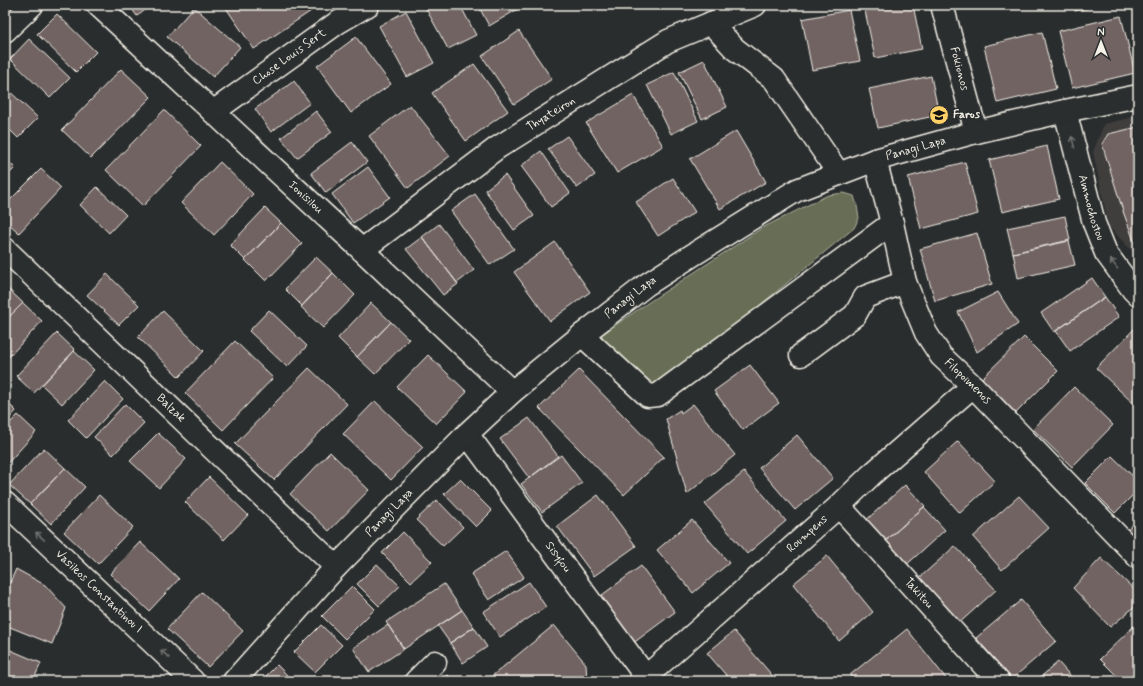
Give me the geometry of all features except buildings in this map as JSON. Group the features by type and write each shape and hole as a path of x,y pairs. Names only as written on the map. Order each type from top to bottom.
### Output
{"street":[{"path":"5,30 32,5"},
{"name":"Ionisilou","path":"98,5 362,250 512,392"},
{"name":"Chose Louis Sert","path":"212,112 337,23 368,5"},
{"name":"Thyateiron","path":"362,250 497,148 668,40 755,5"},
{"name":"Fokionos","path":"942,5 976,132"},
{"path":"711,23 735,49 774,79 839,174"},
{"name":"Panagi Lapa","path":"234,681 336,568 468,434 512,392 646,285 797,190 875,160 976,132 1138,96"},
{"name":"Ammochostou","path":"1065,111 1094,223 1106,253 1138,295"},
{"name":"Filopoimenos","path":"875,160 892,223 905,282 926,334 940,356 973,386 1138,557"},
{"path":"582,335 648,396 658,395 892,223"},
{"name":"Balzak","path":"5,249 336,568"},
{"path":"801,355 855,315 865,297 905,282"},
{"name":"Roumpens","path":"645,680 839,506 871,475 973,386"},
{"name":"Sisyfou","path":"468,434 645,680"},
{"name":"Vasileos Constantinou I","path":"5,502 193,681"},
{"name":"Takitou","path":"839,506 995,680"},
{"path":"416,681 435,662"}],"shaded area":[{"path":"1138,116 1138,257 1109,227 1093,152 1104,124"}],"green space":[{"path":"844,193 854,196 857,206 859,218 854,228 664,384 651,385 628,372 601,335 762,228 828,195"}],"place":[{"name":"Faros","path":"939,115"}]}
